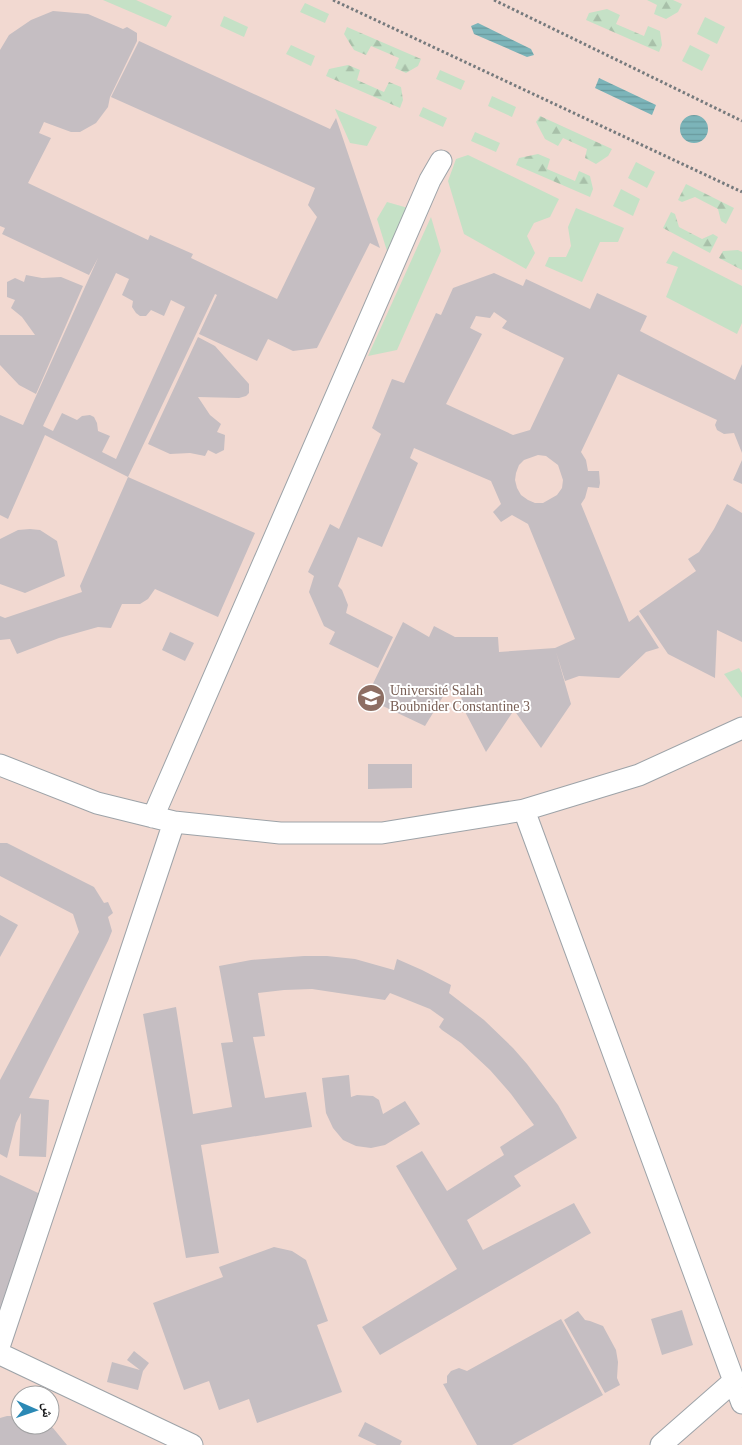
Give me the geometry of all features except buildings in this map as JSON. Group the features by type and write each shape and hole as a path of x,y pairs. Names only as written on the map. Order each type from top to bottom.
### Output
{"street":[{"path":"153,817 430,180 441,161"},
{"path":"0,765 98,803 174,822 280,833 382,833 524,810 639,775 742,728"},
{"path":"524,810 742,1403"},
{"path":"0,1344 174,822"},
{"path":"0,1354 192,1445"},
{"path":"661,1445 734,1381"}],"path":[{"path":"334,0 742,192"},
{"path":"494,0 742,121"}],"shaded area":[{"name":"Université Salah Boubnider Constantine 3","path":"0,0 742,0 742,1445 0,1445"}],"green space":[{"path":"103,0 136,0 172,16 166,27"},
{"path":"647,0 673,0 682,4 678,12 666,19 654,14 657,5"},
{"path":"305,3 329,14 325,23 300,12"},
{"path":"607,9 620,15 616,24 644,36 648,26 660,31 662,45 659,52 586,20 589,13"},
{"path":"224,16 248,27 244,37 220,26"},
{"path":"705,17 725,27 717,44 697,34"},
{"path":"347,27 421,59 418,66 406,73 395,68 399,58 371,46 366,55 354,50 344,34"},
{"path":"291,45 315,56 311,66 286,54"},
{"path":"690,45 710,55 702,71 682,61"},
{"path":"348,65 360,70 357,80 384,92 389,82 401,87 403,100 400,108 326,76 329,69"},
{"path":"440,70 465,81 461,90 436,79"},
{"path":"492,96 516,107 512,117 488,106"},
{"path":"423,107 447,118 443,127 419,116"},
{"path":"335,109 377,127 367,146 350,143"},
{"path":"540,116 612,149 608,156 596,164 585,158 587,149 563,138 558,146 545,139 536,122"},
{"path":"475,132 500,143 496,152 471,141"},
{"path":"538,154 550,159 547,169 575,181 579,171 590,176 593,189 590,197 516,165 519,158"},
{"path":"468,155 559,199 550,217 534,223 527,236 535,253 526,269 464,234 448,181 456,159"},
{"path":"636,162 655,172 647,188 628,178"},
{"path":"686,184 734,208 726,224 721,221 718,209 695,197 682,202 678,200"},
{"path":"621,189 640,199 633,216 613,206"},
{"path":"387,202 408,208 387,251 377,219"},
{"path":"576,208 624,228 618,242 600,242 582,282 545,266 549,257 566,257 571,246 568,227"},
{"path":"671,212 675,214 679,227 702,239 713,234 718,237 710,253 663,228"},
{"path":"431,217 441,251 397,350 368,356"},
{"path":"738,250 742,252 742,270 719,258 723,251"},
{"path":"673,251 742,286 742,323 737,334 666,297 678,267 666,263"},
{"path":"739,668 742,673 742,698 724,674"}],"water":[{"path":"478,23 531,49 534,55 527,57 474,34 471,26"},
{"path":"599,78 656,105 652,115 595,88"},
{"path":"694,115 704,119 708,129 704,139 694,143 684,139 680,129 684,119"}],"place":[{"name":"Université Salah Boubnider Constantine 3","path":"371,698"}]}
